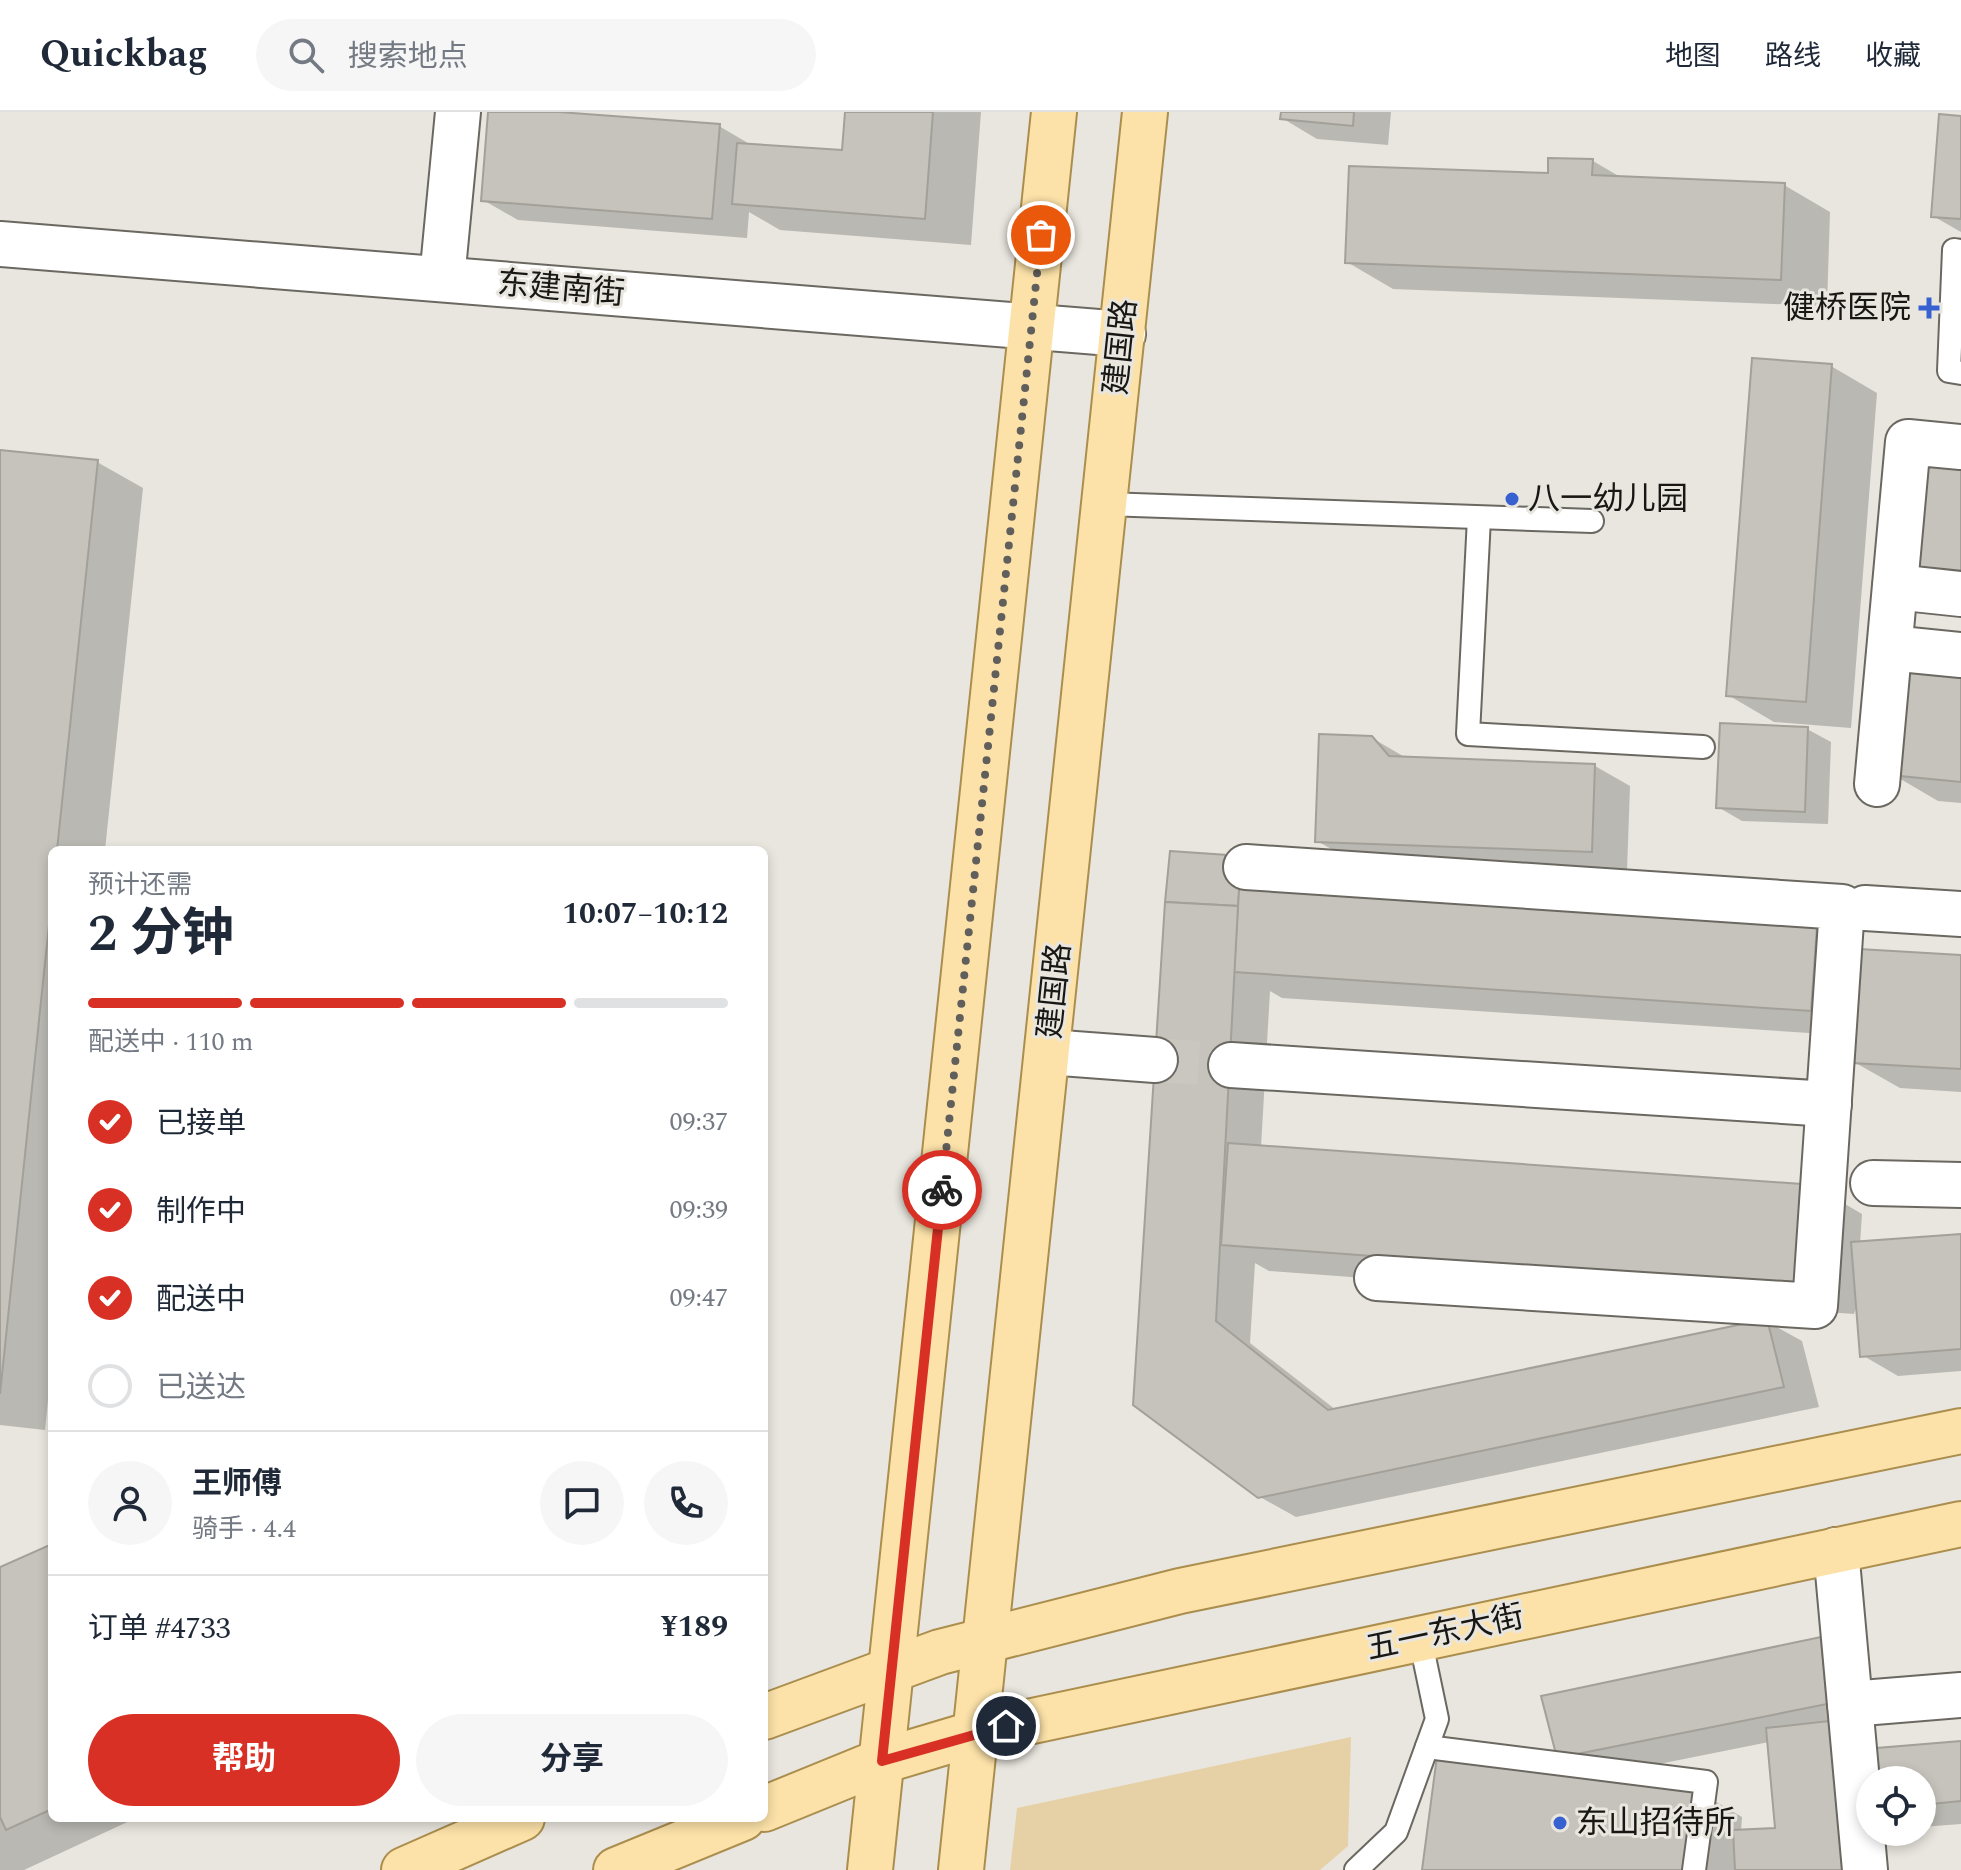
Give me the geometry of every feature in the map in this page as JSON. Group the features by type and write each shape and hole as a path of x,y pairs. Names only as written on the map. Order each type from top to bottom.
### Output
{"main road":[{"path":"870,1870 1054,112"},
{"name":"建国路","path":"961,1870 988,1638 1145,112"},
{"path":"768,1715 892,1667 940,1652 1180,1591 1961,1431"},
{"name":"五一东大街","path":"768,1807 882,1761 976,1733 1961,1524"},
{"path":"404,1870 513,1822"},
{"path":"616,1870 733,1822"}],"street":[{"path":"442,279 458,112"},
{"name":"东建南街","path":"0,244 1123,334"},
{"path":"1877,784 1908,442 1961,447"},
{"path":"1895,587 1961,594"},
{"path":"1890,648 1961,655"},
{"path":"1246,867 1842,907 1815,1306 1377,1278"},
{"path":"1865,908 1961,914"},
{"path":"1048,1052 1155,1060"},
{"path":"1231,1065 1829,1104"},
{"path":"1873,1183 1961,1185"},
{"path":"1836,1550 1865,1870"},
{"path":"1850,1704 1961,1695"}],"lane":[{"path":"1961,251 1954,250 1949,371 1961,373"},
{"path":"1105,504 1592,521"},
{"path":"1479,518 1468,734 1703,747"},
{"path":"1356,1870 1396,1832 1437,1719 1420,1638"},
{"path":"1427,1747 1706,1782 1694,1870"}],"shaded area":[{"path":"1351,1737 1348,1846 1320,1870 1010,1870 1017,1808"}],"building":[{"path":"488,112 559,112 720,124 712,219 481,201"},
{"path":"845,112 933,112 925,219 732,204 737,143 842,150"},
{"path":"1281,112 1354,112 1353,126 1280,119"},
{"path":"1939,114 1961,116 1961,219 1931,217"},
{"path":"1548,158 1593,159 1592,175 1785,183 1781,280 1345,263 1349,166 1548,173"},
{"path":"1752,358 1832,364 1806,702 1726,696"},
{"path":"0,450 98,460 57,846 48,846 48,934 0,1394"},
{"path":"1921,463 1961,466 1961,575 1910,570"},
{"path":"1901,667 1961,673 1961,782 1890,775"},
{"path":"1720,723 1808,727 1805,812 1716,808"},
{"path":"1319,734 1372,736 1389,756 1595,764 1592,852 1315,842"},
{"path":"1170,851 1242,856 1238,906 1165,902"},
{"path":"1240,874 1818,912 1811,1011 1234,972"},
{"path":"1165,902 1238,906 1216,1321 1328,1410 1767,1319 1784,1387 1258,1498 1133,1405"},
{"path":"1859,949 1961,955 1961,1069 1852,1063"},
{"path":"1228,1143 1816,1185 1808,1288 1221,1245"},
{"path":"1961,1234 1961,1349 1860,1357 1851,1242"},
{"path":"48,1546 48,1811 6,1830 0,1817 0,1567"},
{"path":"1821,1637 1827,1704 1557,1758 1541,1696"},
{"path":"1829,1721 1843,1870 1735,1870 1733,1830 1775,1828 1766,1728"},
{"path":"1961,1741 1961,1801 1936,1804 1936,1766 1868,1766 1865,1749"},
{"name":"东山招待所","path":"1437,1756 1697,1788 1686,1870 1422,1870"}],"tunnel":[{"path":"1155,1060 1231,1065"}],"way so far":[{"path":"942,1190 1041,235"}],"place":[{"name":"健桥医院","path":"1929,308"},
{"name":"八一幼儿园","path":"1512,499"},
{"name":"东山招待所","path":"1560,1823"}],"route":[{"path":"942,1190 882,1761 1006,1726"}]}
